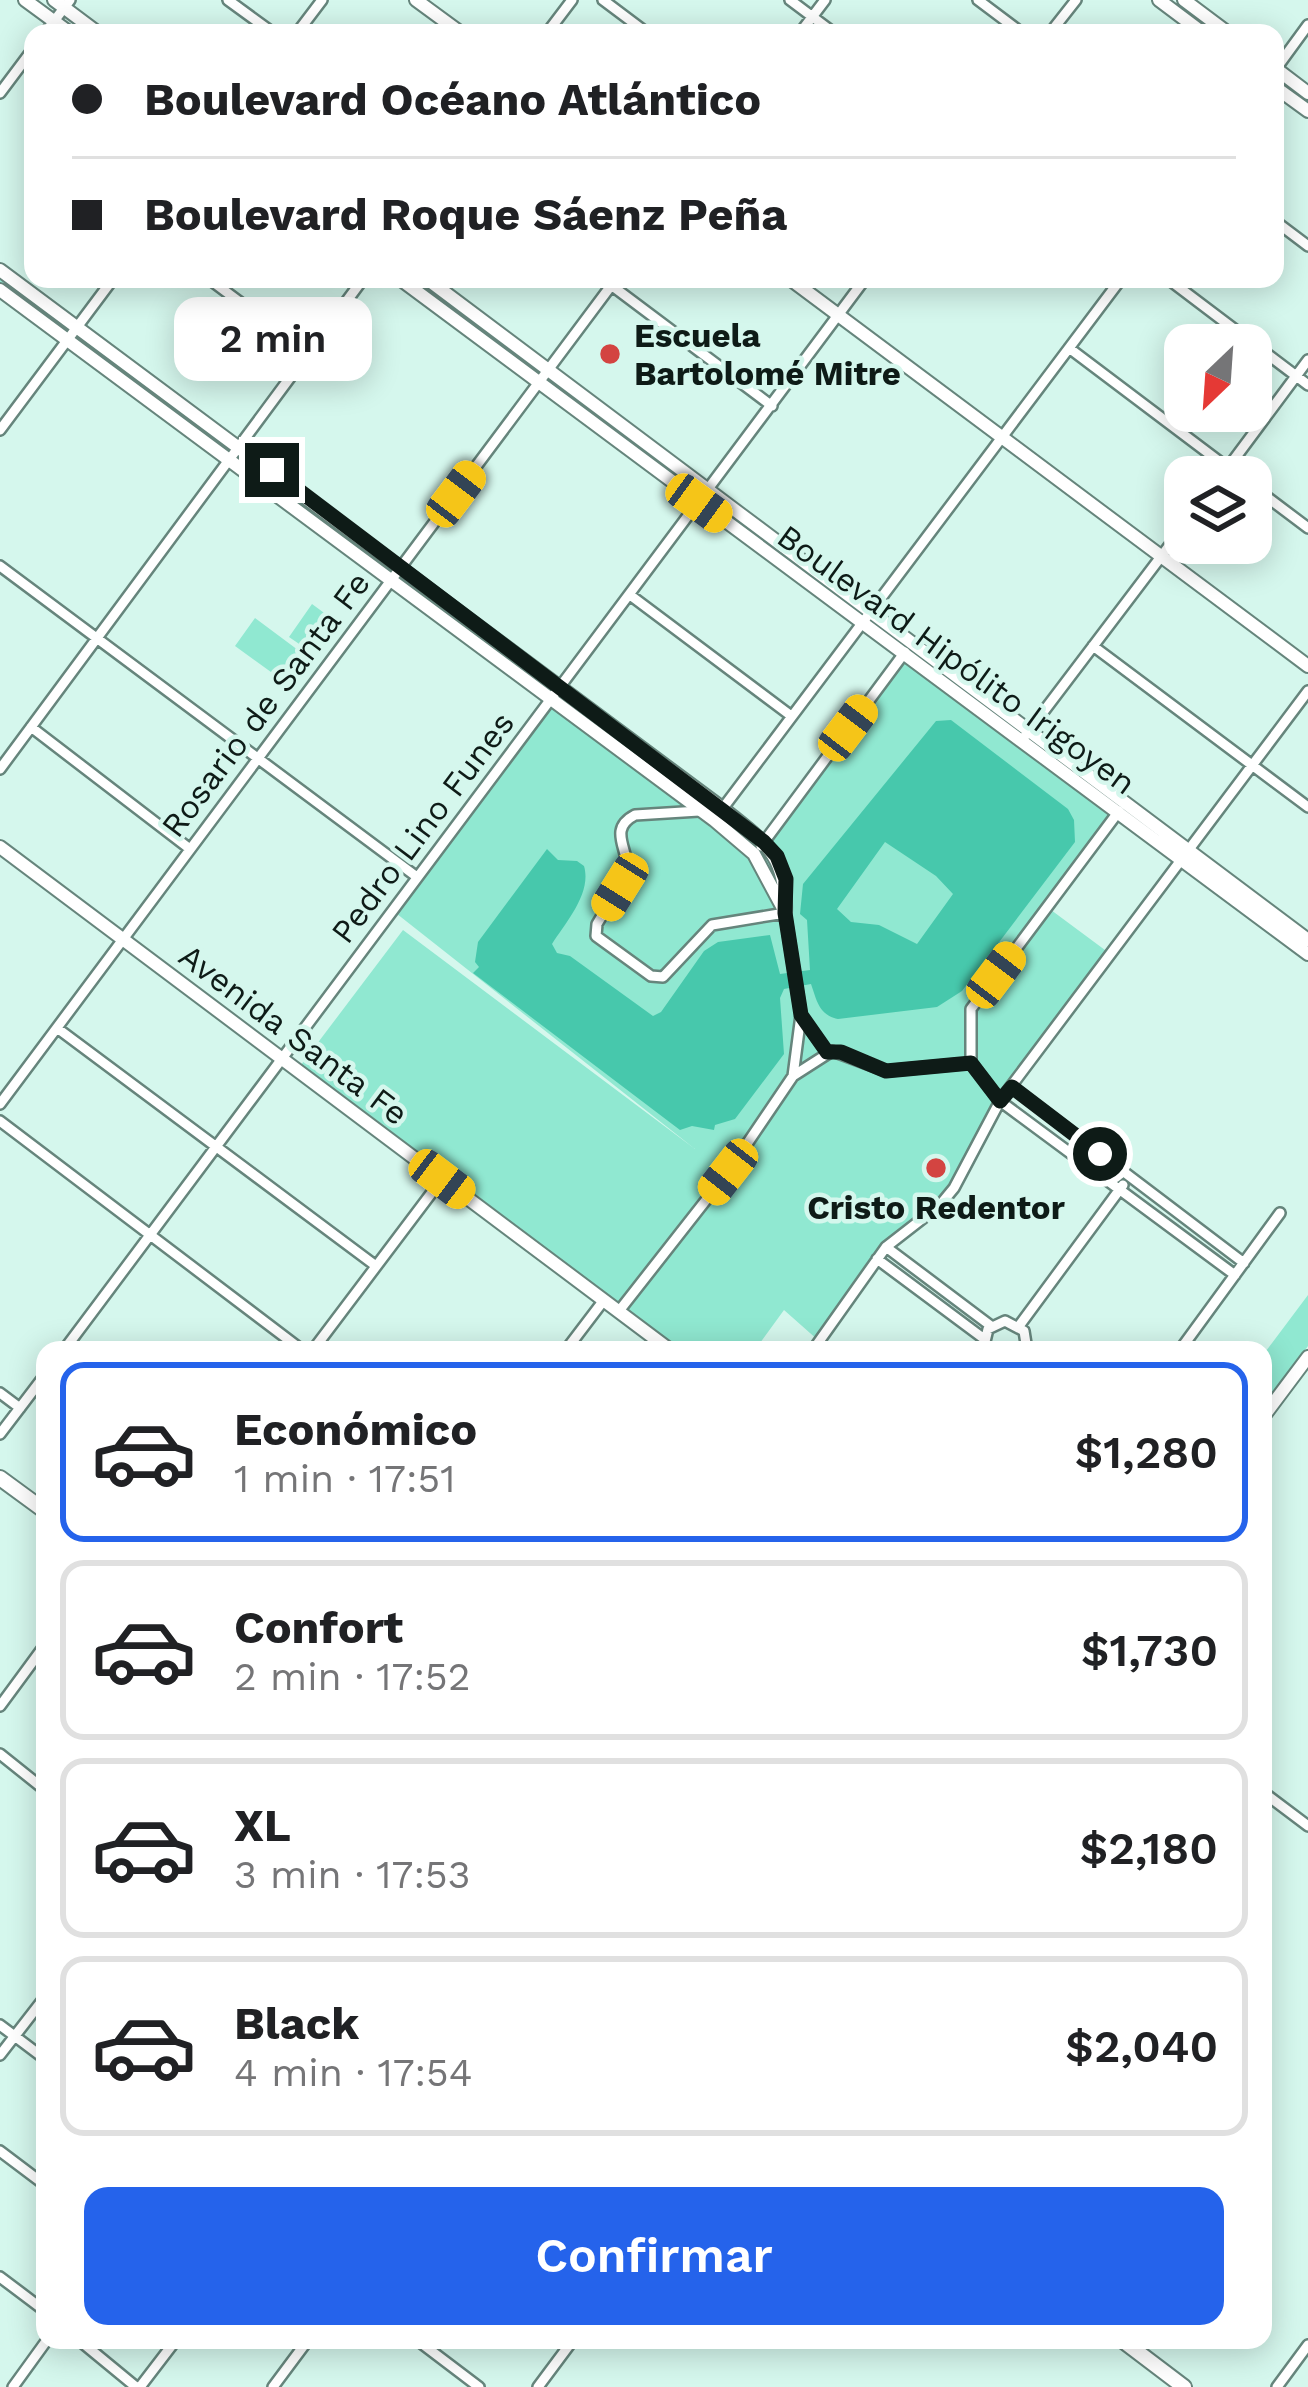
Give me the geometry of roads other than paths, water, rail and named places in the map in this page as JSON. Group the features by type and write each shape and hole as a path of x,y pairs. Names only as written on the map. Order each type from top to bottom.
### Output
{"main road":[{"path":"0,1478 36,1504"},
{"path":"1134,2349 1184,2387"}],"street":[{"path":"26,0 47,24"},
{"path":"229,0 261,24"},
{"path":"304,24 322,0"},
{"path":"416,0 448,24"},
{"path":"554,24 572,0"},
{"path":"603,0 635,24"},
{"path":"790,0 822,24"},
{"path":"807,24 825,0"},
{"path":"978,0 1010,24"},
{"path":"1057,24 1076,0"},
{"path":"1159,0 1191,24"},
{"path":"1184,0 1216,24"},
{"path":"62,2 88,24"},
{"path":"1284,57 1308,25"},
{"path":"0,93 24,61"},
{"path":"1284,94 1308,112"},
{"path":"1284,228 1308,246"},
{"path":"24,288 561,686 718,814 764,842 777,856 786,879 785,913 801,1015 793,1076"},
{"path":"1,427 106,288"},
{"path":"220,288 308,352"},
{"path":"0,769 356,288"},
{"name":"Boulevard Hipólito Irigoyen","path":"412,288 699,503 864,615 905,652 1026,735 1118,812 1186,855 1308,954"},
{"name":"Boulevard Hipólito Irigoyen","path":"439,288 709,490 864,615 1308,940"},
{"name":"Rosario de Santa Fe","path":"0,1104 549,370 605,288"},
{"path":"619,288 772,406"},
{"path":"802,288 1308,667"},
{"name":"Pedro Lino Funes","path":"71,1341 858,288"},
{"path":"718,814 1113,288"},
{"path":"1180,288 1308,385"},
{"path":"0,290 702,810"},
{"path":"1069,348 1205,456"},
{"path":"1237,456 1308,360"},
{"path":"1272,501 1308,528"},
{"path":"1026,735 1164,553"},
{"path":"0,566 417,877"},
{"path":"630,595 790,715"},
{"path":"1093,646 1308,807"},
{"path":"754,854 905,652"},
{"path":"819,1341 886,1247 954,1188 1000,1101 1308,692"},
{"path":"32,727 190,849"},
{"path":"702,810 718,814 754,854 785,913 712,925 663,977 651,976 596,936 597,924 627,874 629,865 620,840 627,818 702,810"},
{"path":"1118,812 970,1009 971,1063 1000,1101 1235,1275"},
{"name":"Avenida Santa Fe","path":"0,847 658,1341"},
{"path":"801,1015 827,1052"},
{"path":"57,1028 376,1266"},
{"path":"619,1311 728,1172 793,1076 827,1052 841,1052 886,1071 971,1063"},
{"path":"1012,1087 1244,1263"},
{"path":"0,1121 290,1341"},
{"path":"1019,1326 1129,1177"},
{"path":"320,1341 442,1179"},
{"path":"1187,1341 1280,1213"},
{"path":"886,1247 991,1325"},
{"path":"877,1259 979,1341"},
{"path":"573,1341 604,1300"},
{"path":"991,1325 1005,1321 1019,1326 1027,1341"},
{"path":"984,1341 991,1325"},
{"path":"1272,1405 1308,1358"},
{"path":"0,1435 36,1388"},
{"path":"0,1393 20,1408"},
{"path":"0,1706 36,1658"},
{"path":"0,1754 36,1783"},
{"path":"1272,1799 1308,1826"},
{"path":"0,2055 36,2008"},
{"path":"0,2025 36,2052"},
{"path":"0,2151 36,2178"},
{"path":"0,2277 36,2304"},
{"path":"1276,2387 1308,2345"},
{"path":"13,2387 40,2349"},
{"path":"90,2349 138,2387 169,2349"},
{"path":"273,2387 301,2349"},
{"path":"429,2349 479,2387"},
{"path":"538,2387 566,2349"}],"place":[{"name":"Escuela Bartolomé Mitre","path":"610,354"},
{"name":"Cristo Redentor","path":"936,1168"}]}
